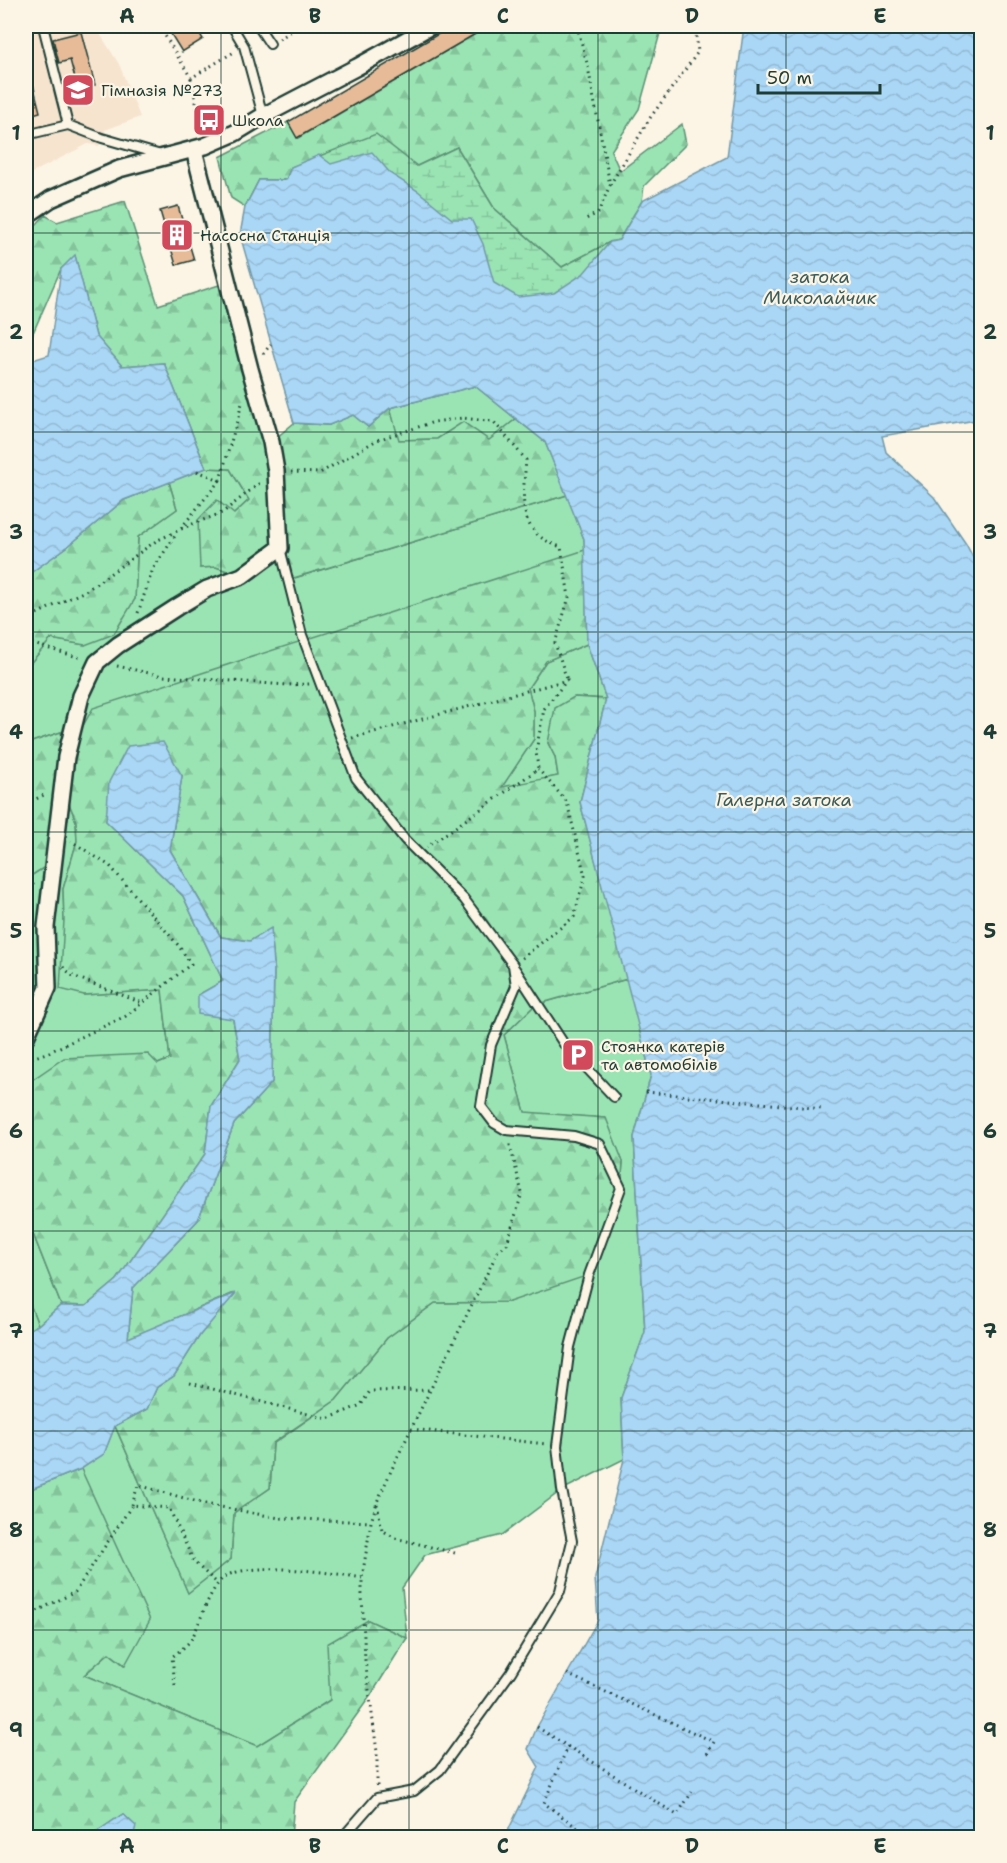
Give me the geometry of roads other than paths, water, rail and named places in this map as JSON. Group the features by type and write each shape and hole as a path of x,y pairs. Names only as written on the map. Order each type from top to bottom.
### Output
{"street":[{"path":"26,216 61,194 119,170 194,150 235,133 431,26"},
{"path":"26,1037 48,988 46,927 66,757 81,696 97,662 177,606 207,590 242,576 280,548 276,471 271,442 194,150"}],"lane":[{"path":"42,26 68,125"},
{"path":"232,26 244,46 263,116"},
{"path":"258,26 270,44"},
{"path":"26,135 68,125 102,138 165,156"},
{"path":"280,548 302,635 356,778 405,840 464,899 513,965 564,1044 614,1097"},
{"path":"342,1838 377,1798 414,1791 440,1770 511,1672 560,1591 572,1541 562,1490 557,1446 570,1347 589,1275 621,1188 600,1144 574,1136 506,1130 494,1123 481,1106 491,1045 516,986 513,965"}],"water":[{"name":"Галерна затока","path":"744,26 981,26 981,419 882,436 886,452 934,497 966,544 981,573 981,1837 505,1837 539,1767 528,1749 537,1727 598,1620 595,1578 624,1459 621,1398 645,1332 634,1137 651,1075 580,802 606,699 587,644 584,539 545,442 475,386 390,408 368,427 353,415 329,425 294,423 240,235 245,207 259,180 286,180 291,167 319,155 331,164 372,152 391,174 418,191 452,219 471,219 483,244 494,283 518,297 554,293 583,274 610,242 619,240 642,201 727,157"},
{"path":"75,255 96,336 122,366 164,363 206,468 124,500 67,547 26,576 26,362 49,355 61,269"},
{"path":"163,742 182,776 170,850 221,937 250,941 271,928 274,964 272,1082 234,1124 198,1220 133,1288 128,1338 236,1293 200,1335 174,1376 157,1387 147,1409 115,1426 104,1454 81,1469 26,1491 26,1331 38,1325 60,1306 86,1306 117,1280 205,1154 211,1106 240,1059 233,1019 198,1014 198,995 223,981 183,896 106,821 109,782 128,746"},
{"path":"123,1814 136,1826 133,1837 89,1837"}],"place":[{"name":"Гімназія №273","path":"78,90"},
{"name":"Школа","path":"209,120"},
{"name":"Насосна Станція","path":"177,235"},
{"name":"Стоянка катерів та автомобілів","path":"578,1055"}],"water label":[{"name":"затока Миколайчик","path":"820,287"}]}
